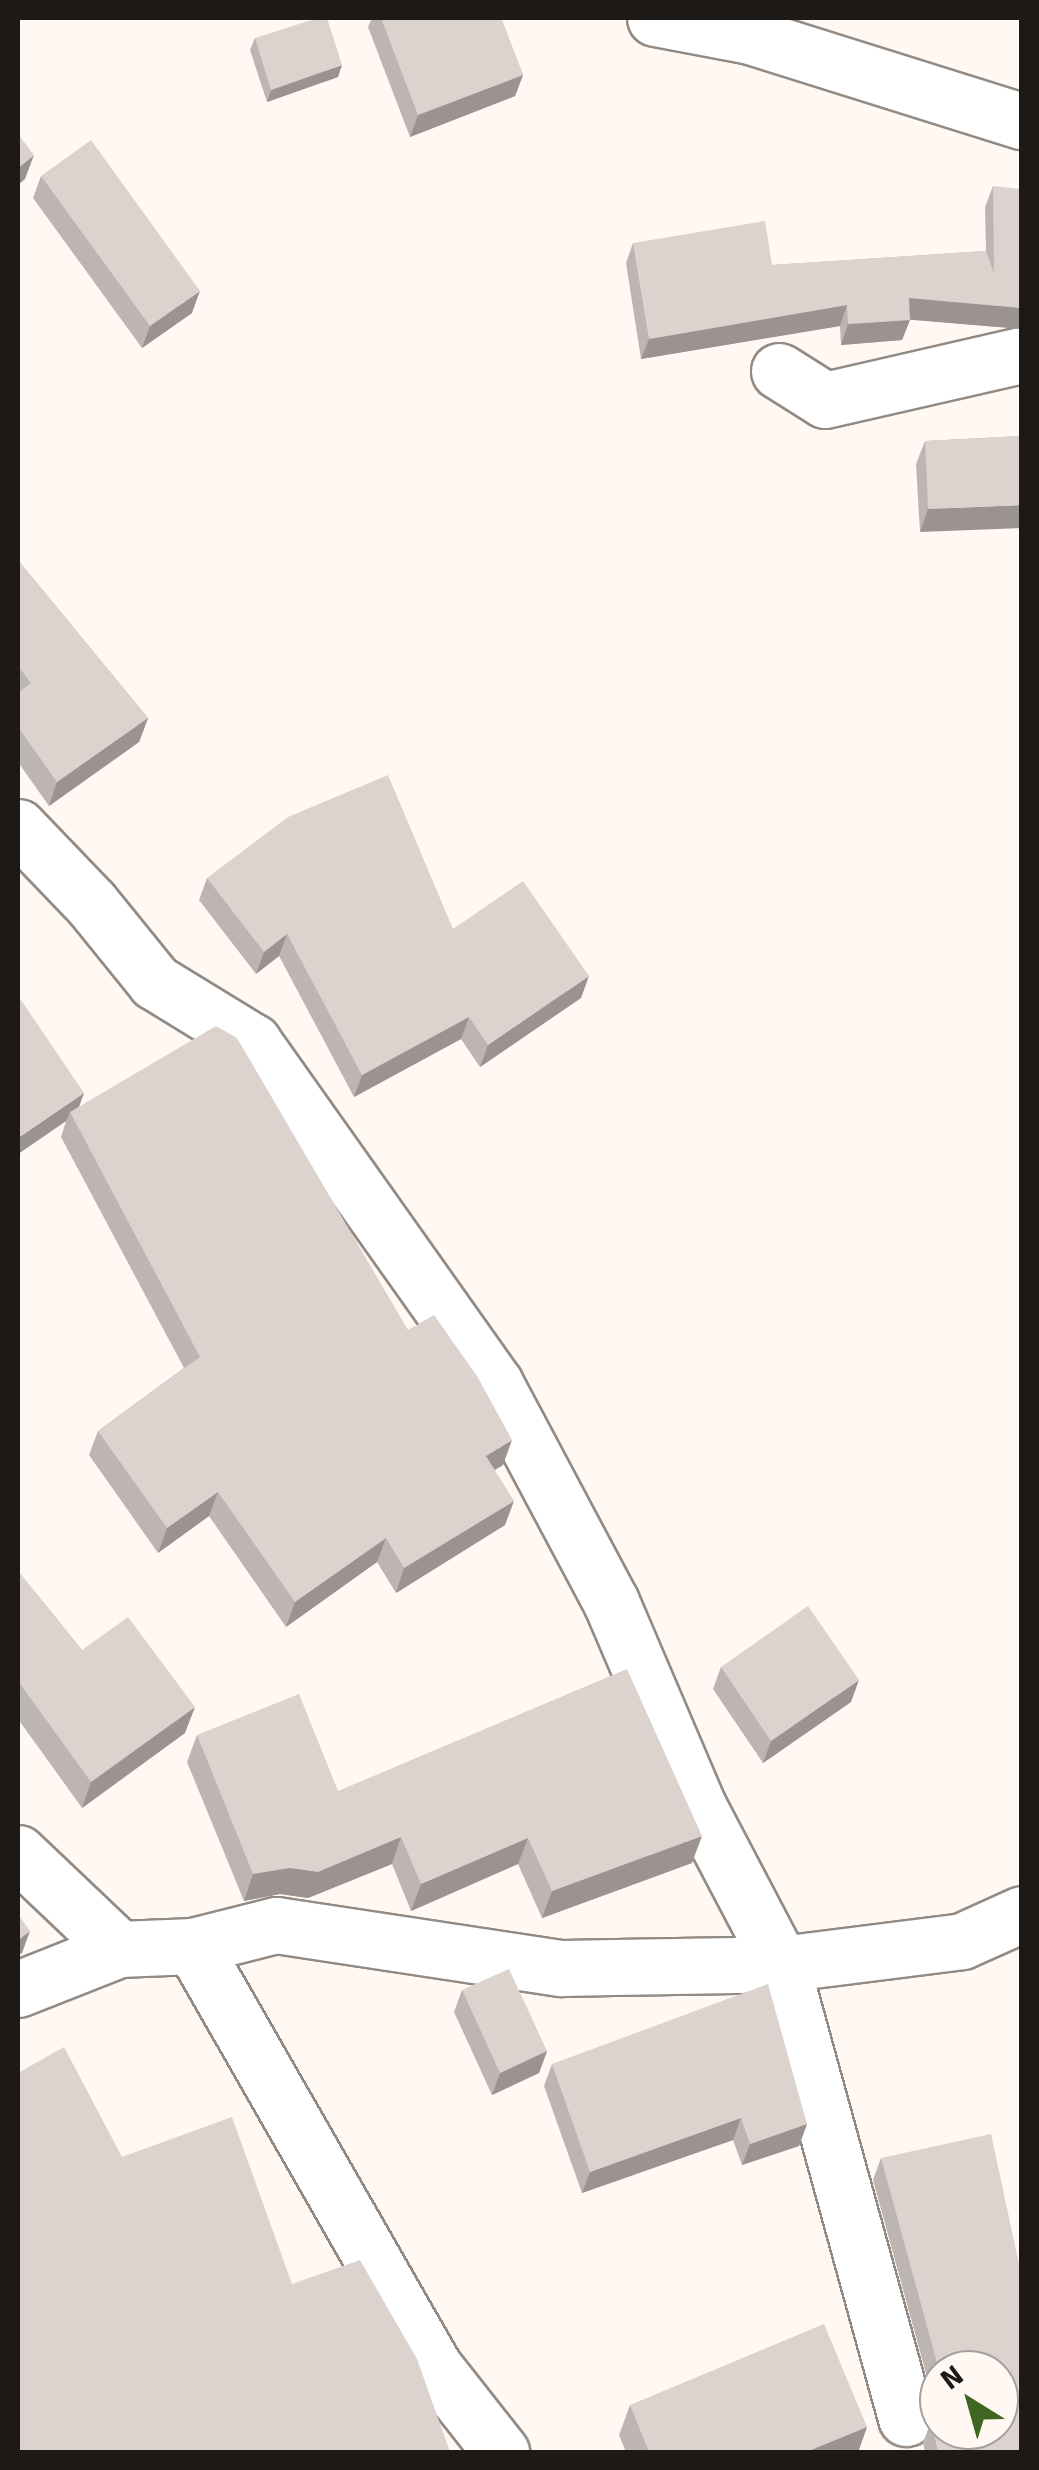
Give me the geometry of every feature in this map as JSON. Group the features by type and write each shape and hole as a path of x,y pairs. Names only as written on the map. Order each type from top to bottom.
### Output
{"street":[{"path":"654,18 750,36 1022,121"},
{"path":"779,371 825,400 1022,355"},
{"path":"18,828 91,902 155,982 253,1042 495,1384 611,1602 699,1808 781,1964 906,2418"},
{"path":"18,1853 119,1949"},
{"path":"18,1989 119,1949 193,1946 276,1925 562,1968 781,1964 962,1941 1022,1914"},
{"path":"193,1946 435,2368 500,2452"}],"building":[{"path":"327,18 342,65 271,90 255,38"},
{"path":"381,18 501,18 523,75 418,115"},
{"path":"18,134 34,155 18,168"},
{"path":"91,140 200,291 150,326 41,176"},
{"path":"993,186 1022,189 1022,308 909,298 910,320 848,324 847,305 649,339 633,243 765,221 772,265 986,251 994,273"},
{"path":"1022,436 1022,505 928,509 925,441"},
{"path":"18,560 148,718 57,782 18,727 18,693 31,683 18,666"},
{"path":"388,775 453,929 523,881 589,976 488,1045 469,1017 362,1075 287,934 264,952 207,878 288,817"},
{"path":"21,1000 84,1093 18,1138 18,1002"},
{"path":"216,1026 237,1038 408,1330 434,1315 477,1376 512,1440 486,1456 514,1501 404,1568 386,1538 295,1602 218,1492 167,1528 98,1431 200,1357 70,1112"},
{"path":"18,1571 82,1650 128,1617 195,1707 91,1782 18,1681"},
{"path":"808,1606 859,1680 771,1741 721,1667"},
{"path":"627,1669 702,1836 552,1891 528,1838 421,1884 401,1837 318,1872 290,1868 253,1874 197,1735 299,1694 338,1791"},
{"path":"18,1914 30,1931 18,1940"},
{"path":"509,1969 547,2051 500,2073 462,1990"},
{"path":"768,1984 807,2124 750,2144 741,2118 590,2172 552,2064"},
{"path":"64,2047 122,2157 232,2117 292,2284 360,2260 417,2359 450,2452 18,2452 18,2073"},
{"path":"991,2134 1022,2278 1022,2452 938,2452 1019,2450 1019,2350 934,2350 881,2158"},
{"path":"824,2324 867,2427 806,2452 649,2452 630,2405"}]}
